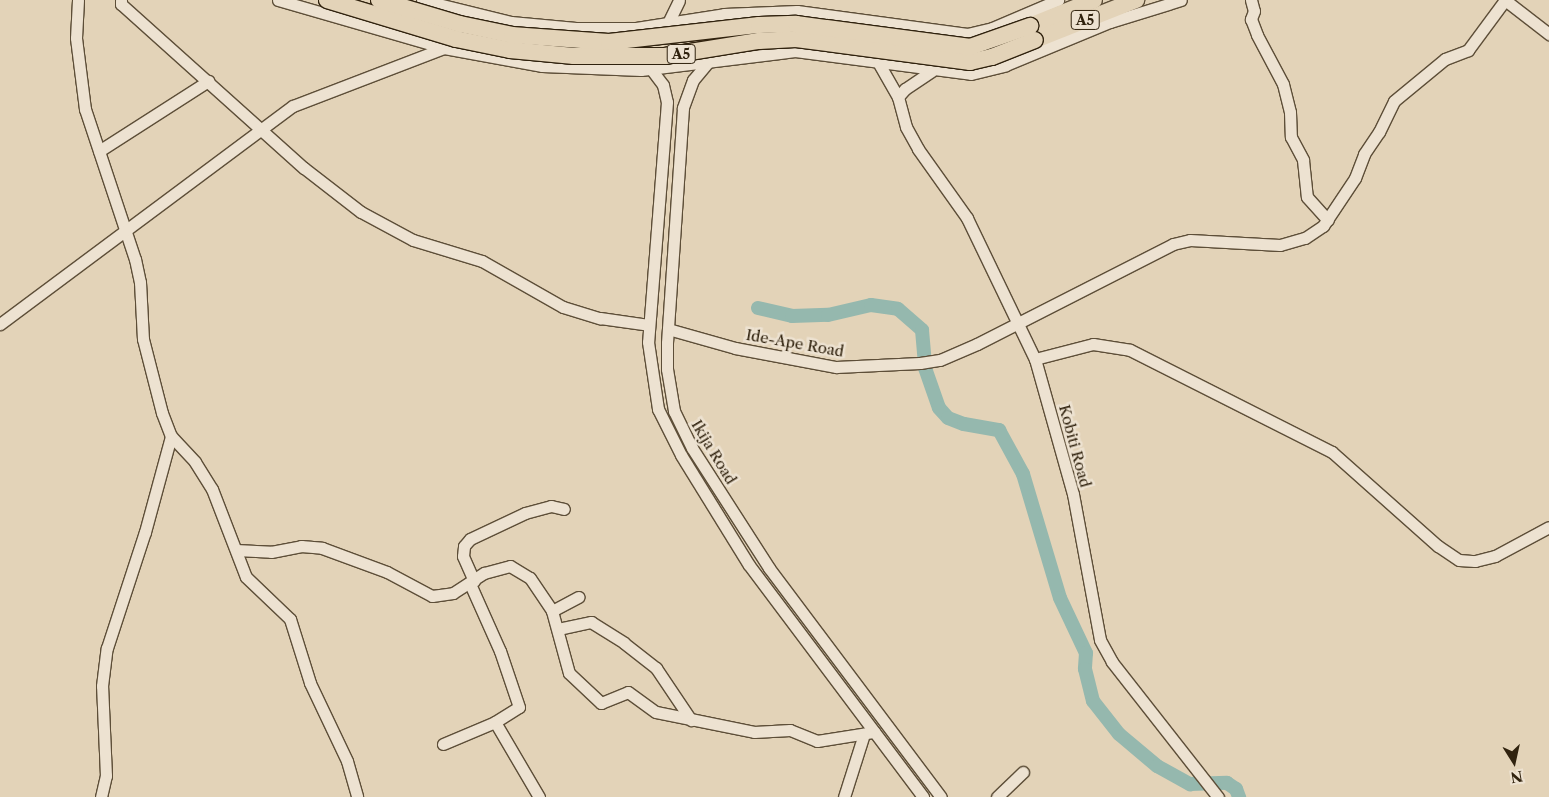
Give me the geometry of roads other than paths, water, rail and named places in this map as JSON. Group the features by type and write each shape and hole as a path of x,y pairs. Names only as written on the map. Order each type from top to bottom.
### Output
{"highway":[{"name":"A5","path":"327,0 456,38 510,50 574,56 665,56 759,41 796,39 840,42 958,62 980,61 1094,0"},
{"name":"A5","path":"380,0 460,24 512,35 610,42 759,25 796,24 842,28 964,47 1032,32 1139,4"}],"street":[{"path":"78,0 79,68 85,109 123,231 133,251 140,282 143,339 154,387 171,436 204,474 218,500 246,577 290,619 310,683 347,761 358,797"},
{"path":"121,0 121,4 262,129 360,212 413,240 469,255 562,307 600,318 649,326"},
{"path":"278,0 444,48 542,66 650,69 754,54 795,51 932,71 971,74 990,71 1139,4 1181,0"},
{"path":"422,0 463,12 546,26 620,30 751,12 797,11 967,34 992,28 1058,0"},
{"path":"668,24 679,0"},
{"path":"1251,0 1254,12 1251,19 1257,35 1283,84 1290,112 1291,137 1303,160 1308,197 1328,220"},
{"path":"1505,0 1549,34"},
{"name":"Ide-Ape Road","path":"668,329 735,348 836,367 937,361 1173,244 1190,240 1280,245 1305,238 1328,220 1355,178 1364,154 1379,132 1394,101 1445,59 1468,50 1505,0"},
{"path":"751,12 754,54"},
{"path":"0,324 262,129 308,98 444,48"},
{"name":"Ikija Road","path":"709,61 693,80 683,108 668,329 670,389 678,420 692,448 769,568 941,797"},
{"name":"Kobiti Road","path":"878,62 898,98 906,127 967,218 1035,359 1073,494 1100,640 1112,662 1212,789"},
{"name":"Ikija Road","path":"650,69 663,85 667,102 649,326 653,389 658,409 681,455 749,565 869,733 923,797"},
{"path":"898,98 905,89 932,71"},
{"path":"99,151 208,81"},
{"path":"1035,359 1093,344 1130,350 1332,452 1353,467 1438,546 1459,560 1475,561 1495,556 1549,527"},
{"path":"102,797 106,779 102,686 107,648 145,532 171,436"},
{"path":"442,744 496,722 518,709 519,705 500,651 472,583 463,556 464,546 470,539 525,513 552,506 564,509"},
{"path":"236,550 272,552 301,546 322,548 387,572 432,596 453,594 498,566 510,566 530,578 552,611 569,674 597,701 605,703 628,692 656,712 754,732 775,728 790,730 817,741 869,733"},
{"path":"552,611 578,597"},
{"path":"558,629 591,622 624,643 656,668 691,720"},
{"path":"496,722 539,797"},
{"path":"844,797 869,733"},
{"path":"997,797 1023,772"}],"waterway":[{"path":"758,308 792,316 828,315 871,305 898,309 922,330 925,368 939,408 948,418 964,424 999,430 1023,474 1060,598 1086,653 1085,669 1093,701 1119,734 1157,766 1190,784 1227,783 1236,789 1239,797"}]}
